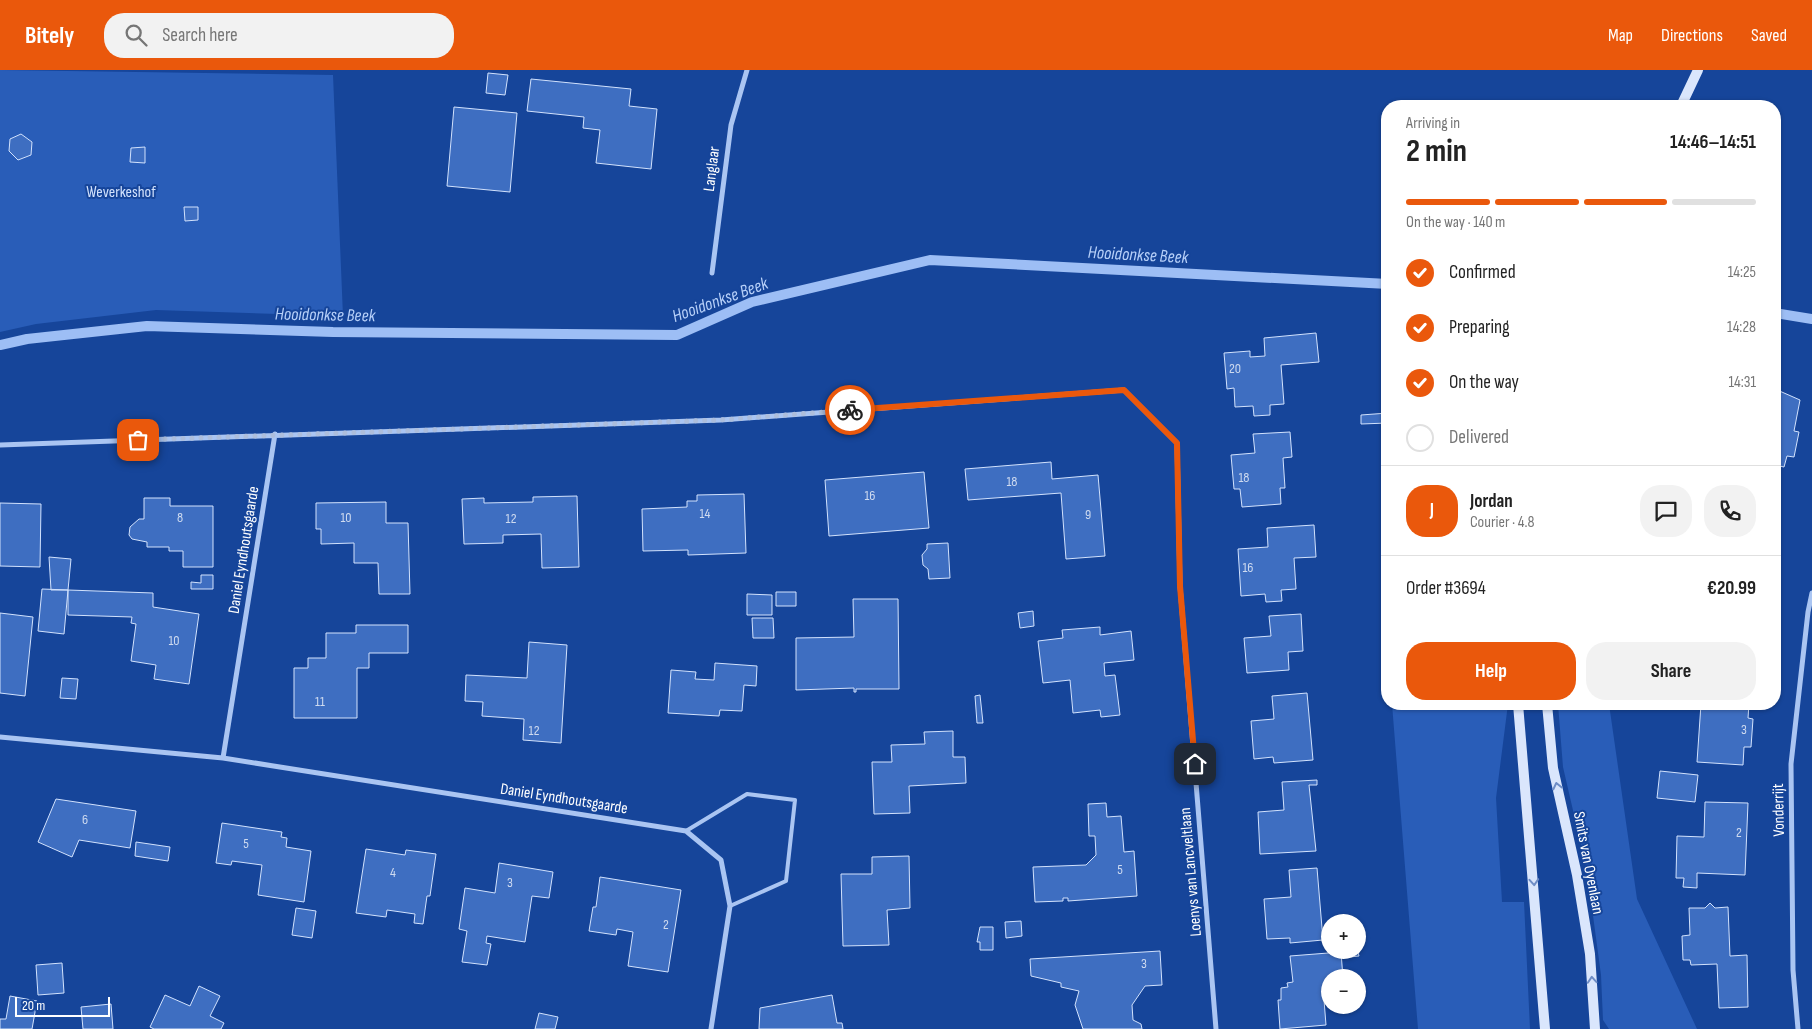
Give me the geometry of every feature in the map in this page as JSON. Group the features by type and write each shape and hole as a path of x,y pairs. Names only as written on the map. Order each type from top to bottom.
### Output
{"main road":[{"path":"1684,100 1698,70"},
{"path":"1518,710 1545,1029"},
{"name":"Smits van Oyenlaan","path":"1548,710 1553,768 1577,875 1590,954 1595,1029"}],"street":[{"name":"Langlaar","path":"712,273 731,125 747,70"},
{"name":"Loenys van Lancveltlaan","path":"275,434 721,420 1124,390 1177,443 1180,586 1216,1029"},
{"path":"0,445 275,434"},
{"name":"Daniel Eyndhoutsgaarde","path":"224,758 275,434"},
{"name":"Vonderrijt","path":"1798,1029 1793,970 1791,764 1808,612 1812,593"},
{"name":"Daniel Eyndhoutsgaarde","path":"0,736 224,758 686,831"},
{"path":"686,831 721,860 730,906 711,1029"}],"lane":[{"path":"686,831 747,794 795,800 786,881 730,906"}],"green space":[{"name":"Weverkeshof","path":"0,70 333,75 343,316 156,310 36,324 0,332"},
{"path":"1392,710 1507,710 1496,798 1502,902 1524,902 1530,1029 1418,1029"},
{"path":"1558,710 1610,710 1637,899 1697,1029 1609,1029 1603,1020 1601,975 1587,871 1563,767"}],"building":[{"path":"488,73 508,75 505,95 486,93"},
{"path":"531,79 631,89 629,106 657,109 651,169 596,163 600,130 583,128 584,117 527,111"},
{"path":"454,107 517,113 510,192 447,186"},
{"path":"21,134 32,142 31,155 18,160 9,151 10,139"},
{"path":"145,147 145,163 130,162 131,148"},
{"path":"184,207 198,207 198,220 185,221"},
{"path":"1316,333 1319,362 1281,365 1284,404 1270,405 1270,415 1254,416 1253,406 1235,407 1234,388 1227,389 1224,353 1250,351 1250,357 1265,356 1264,338"},
{"path":"1781,392 1800,400 1794,431 1799,432 1794,457 1787,456 1784,467 1781,466"},
{"path":"1381,414 1381,423 1361,424 1361,415"},
{"path":"1290,432 1292,457 1283,458 1285,488 1280,488 1281,504 1242,507 1240,489 1234,489 1231,455 1255,453 1253,434"},
{"path":"1051,462 1052,479 1098,475 1105,556 1066,559 1061,493 968,500 965,469"},
{"path":"924,472 929,528 829,536 825,480"},
{"path":"744,494 746,553 688,555 688,550 643,551 642,509 687,507 687,501 697,501 697,495"},
{"path":"577,496 579,567 542,568 541,534 503,535 503,543 464,544 462,499 484,498 484,503 533,502 533,497"},
{"path":"144,498 170,498 170,506 213,506 213,567 183,567 183,551 169,551 169,547 147,547 147,542 132,539 129,535 130,527 139,519 144,519"},
{"path":"386,502 386,523 408,523 410,594 379,594 378,563 354,563 354,543 321,544 321,529 316,529 316,503"},
{"path":"0,503 41,504 40,567 0,566"},
{"path":"1314,525 1316,557 1294,558 1296,589 1281,590 1282,601 1266,602 1265,594 1241,596 1238,549 1268,547 1267,528"},
{"path":"948,543 950,578 929,579 928,569 923,565 922,555 927,549 927,544"},
{"path":"49,557 71,559 68,590 51,590"},
{"path":"201,575 213,575 213,589 191,589 191,582 201,583"},
{"path":"42,589 68,590 64,634 38,631"},
{"path":"68,590 153,593 153,607 199,614 189,684 154,679 156,665 131,661 136,624 131,623 132,617 68,615"},
{"path":"776,592 796,592 796,606 776,606"},
{"path":"747,594 772,595 772,615 747,615"},
{"path":"853,599 898,599 899,689 856,689 856,692 854,692 854,688 796,690 796,638 854,637"},
{"path":"1033,611 1034,626 1020,628 1018,613"},
{"path":"0,613 33,617 25,696 0,693"},
{"path":"1301,614 1303,651 1288,652 1289,670 1247,673 1244,638 1271,636 1269,616"},
{"path":"752,618 773,618 774,638 753,638"},
{"path":"356,625 408,625 408,653 369,653 369,668 357,668 357,718 294,718 294,668 308,668 308,658 326,658 326,633 356,633"},
{"path":"1100,627 1100,635 1131,631 1134,660 1104,663 1105,676 1115,675 1120,715 1101,717 1100,710 1073,713 1070,680 1043,683 1038,641 1063,638 1062,630"},
{"path":"529,642 567,645 561,743 523,740 524,719 482,716 483,702 465,701 466,675 527,678"},
{"path":"715,663 757,666 756,686 744,685 742,711 720,710 719,716 668,713 671,670 696,672 695,679 714,680"},
{"path":"62,678 78,679 76,699 60,698"},
{"path":"1307,693 1313,760 1274,763 1273,757 1254,759 1251,721 1274,719 1272,696"},
{"path":"980,695 983,723 977,723 975,696"},
{"path":"1701,710 1749,710 1748,718 1753,719 1751,747 1744,747 1743,765 1697,762"},
{"path":"953,731 953,757 965,757 966,783 909,786 910,813 874,814 872,762 892,762 891,745 925,744 924,732"},
{"path":"1660,771 1698,775 1695,802 1657,798"},
{"path":"1317,780 1317,785 1309,785 1316,851 1260,854 1258,812 1284,810 1282,782"},
{"path":"56,799 136,811 130,848 79,840 72,857 38,842"},
{"path":"1705,802 1748,803 1745,875 1697,873 1697,888 1683,887 1684,878 1676,878 1677,836 1704,837"},
{"path":"1106,803 1107,817 1121,816 1124,852 1134,851 1137,896 1068,901 1068,898 1063,898 1063,901 1035,902 1033,867 1086,865 1096,855 1095,836 1089,836 1088,804"},
{"path":"222,823 282,832 281,837 287,838 286,847 311,851 304,902 258,895 262,865 232,861 231,865 216,863"},
{"path":"136,842 170,847 168,861 135,856"},
{"path":"366,849 405,855 406,850 436,854 430,896 427,896 423,924 414,923 415,914 387,910 386,917 356,913"},
{"path":"909,856 910,908 887,910 889,945 843,946 841,874 872,874 872,857"},
{"path":"499,863 553,872 549,898 532,896 525,942 487,936 486,943 491,944 487,965 462,962 467,931 459,929 465,888 495,893"},
{"path":"1317,868 1321,940 1290,943 1290,938 1267,939 1264,899 1291,897 1289,870"},
{"path":"600,877 681,890 668,972 628,966 633,932 617,929 616,935 589,931 593,907 596,907"},
{"path":"1710,903 1715,908 1728,907 1730,956 1747,955 1748,1007 1719,1008 1717,964 1691,965 1690,960 1683,960 1682,936 1690,935 1689,908 1705,908"},
{"path":"296,908 316,911 312,938 292,935"},
{"path":"1021,921 1022,936 1006,938 1005,922"},
{"path":"980,927 993,927 993,950 980,950 980,942 977,942"},
{"path":"1160,951 1162,985 1145,986 1132,1005 1133,1020 1141,1024 1142,1029 1083,1029 1075,1005 1079,991 1061,987 1061,983 1031,976 1030,959"},
{"path":"1321,954 1321,959 1342,959 1342,969 1321,969 1321,1014 1325,1014 1326,1025 1280,1029 1278,1000 1281,1000 1281,988 1288,987 1287,983 1293,982 1290,956"},
{"path":"62,963 64,993 38,995 36,965"},
{"path":"199,986 220,996 210,1016 224,1023 221,1029 154,1029 150,1027 165,995 190,1006"},
{"path":"832,995 837,1023 842,1023 843,1029 759,1029 760,1008"},
{"path":"10,996 37,1001 32,1029 0,1029 0,1019 6,1019"},
{"path":"111,1004 113,1029 83,1029 81,1007"},
{"path":"539,1013 558,1017 555,1029 535,1029"}],"waterway":[{"name":"Hooidonkse Beek","path":"0,345 27,339 147,326 333,332 677,335 752,302 930,260 1381,284"},
{"name":"Hooidonkse Beek","path":"1781,314 1812,319"}],"way so far":[{"path":"138,440 721,420 850,410"}],"route":[{"path":"850,410 1124,390 1177,443 1180,586 1195,764"}]}
